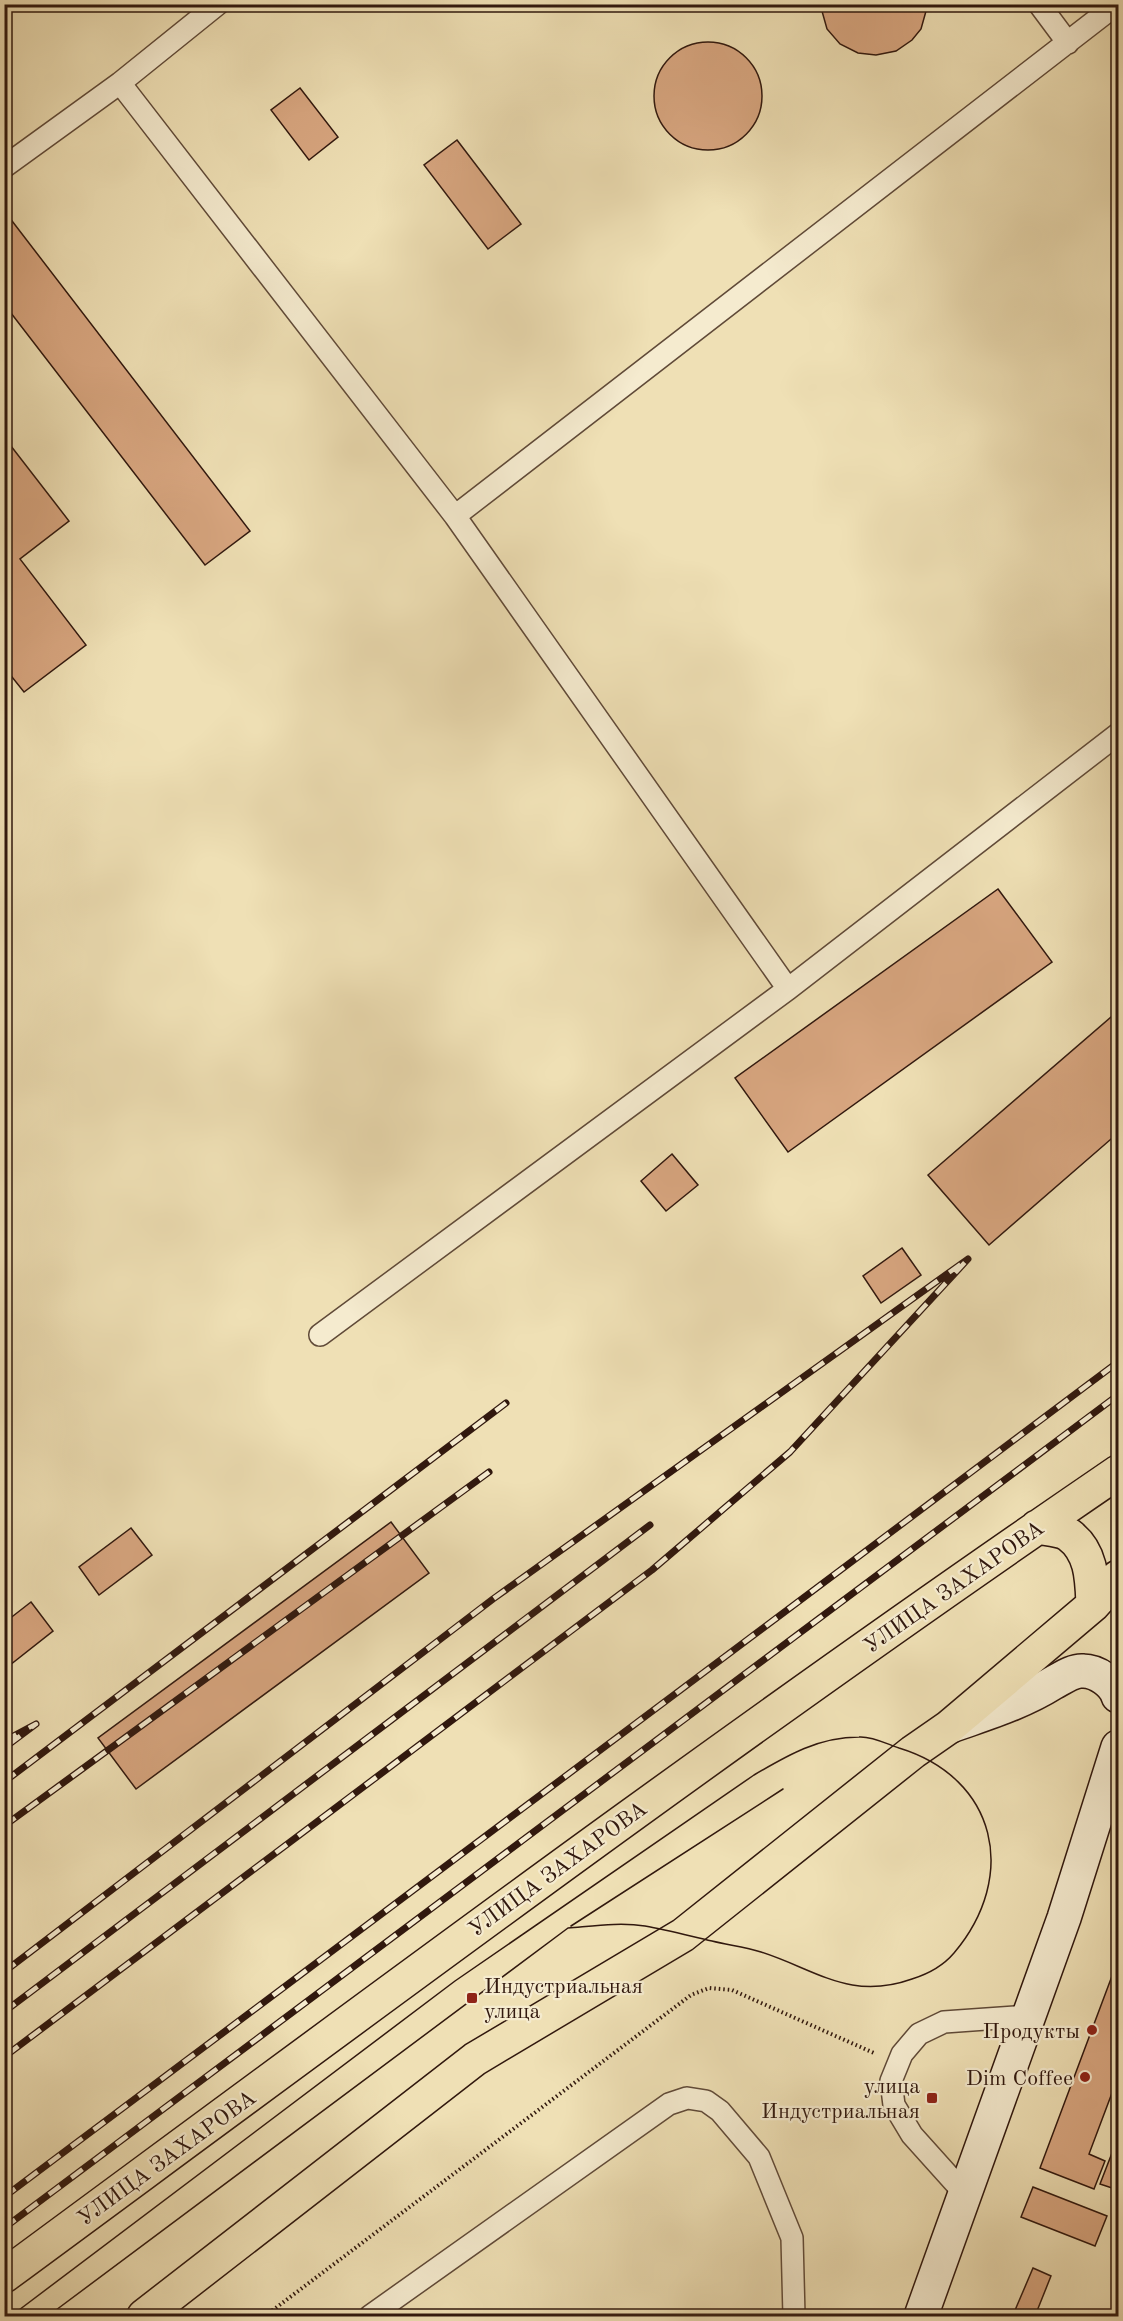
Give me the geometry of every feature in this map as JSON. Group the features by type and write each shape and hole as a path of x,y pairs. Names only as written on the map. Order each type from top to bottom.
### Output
{"main road":[{"name":"УЛИЦА ЗАХАРОВА","path":"4,2276 601,1835 1037,1527 1115,1478"},
{"path":"1037,1527 1068,1534 1083,1550 1092,1573 1092,1605"},
{"path":"144,2316 475,2059 683,1935 913,1752 950,1727 1092,1605 1119,1576"},
{"path":"950,1727 1027,1699 1065,1676 1083,1671 1102,1677 1116,1688 1119,1696"},
{"path":"921,2316 1068,1906 1119,1747"}],"lane":[{"path":"4,167 120,83 218,4"},
{"path":"1039,4 1068,43"},
{"path":"455,516 1117,4"},
{"path":"120,83 455,516 789,988"},
{"path":"320,1335 789,988 1119,734"},
{"path":"965,2194 912,2136 894,2105 891,2081 902,2054 919,2034 944,2022 1029,2016"},
{"path":"370,2316 669,2104 687,2098 706,2101 720,2111 759,2157 792,2238 794,2316"}],"path":[{"path":"265,2316 691,1995 709,1988 732,1990 898,2064"}],"building":[{"path":"820,4 928,4 921,29 912,40 896,51 876,55 858,53 840,44 827,29"},
{"path":"708,42 729,46 746,58 758,75 762,96 758,117 746,134 729,146 708,150 687,146 670,134 658,117 654,96 658,75 670,58 687,46"},
{"path":"300,88 338,137 309,160 271,110"},
{"path":"457,140 521,224 488,249 424,165"},
{"path":"9,217 250,531 205,565 4,304 4,220"},
{"path":"4,437 69,521 20,559 86,645 24,692 4,667"},
{"path":"998,889 1052,962 788,1152 735,1078"},
{"path":"1118,1011 1118,1133 989,1245 928,1175"},
{"path":"672,1154 698,1185 666,1211 641,1181"},
{"path":"902,1248 921,1275 881,1303 863,1276"},
{"path":"391,1522 429,1573 136,1789 98,1738"},
{"path":"131,1528 152,1555 99,1595 79,1567"},
{"path":"31,1602 53,1631 10,1665 4,1658 4,1623"},
{"path":"1118,1960 1118,2077 1089,2154 1105,2161 1094,2189 1040,2168"},
{"path":"1112,2153 1118,2155 1118,2190 1100,2184"},
{"path":"1033,2187 1107,2216 1095,2246 1021,2217"},
{"path":"1033,2268 1051,2276 1035,2316 1013,2315"}],"tram line":[{"path":"11,2316 455,1981 754,1775 779,1761 804,1748 830,1740 869,1738 932,1762 958,1782 977,1806 988,1833 991,1862 987,1893 974,1923 954,1953 940,1966 912,1979 870,1987 834,1980 761,1952 654,1928 616,1924 568,1928 48,2316"},
{"path":"571,1926 783,1789"}],"railway":[{"path":"4,1972 493,1599 968,1259 790,1452 652,1570 4,2057"},
{"path":"4,2197 1118,1362"},
{"path":"4,2228 1118,1395"},
{"path":"4,1782 506,1403"},
{"path":"4,1826 489,1472"},
{"path":"4,2012 650,1525"},
{"path":"4,1741 36,1724 4,1748"}],"place":[{"name":"Индустриальная улица","path":"472,1998"},
{"name":"Продукты","path":"1092,2030"},
{"name":"Dim Coffee","path":"1085,2077"},
{"name":"улица Индустриальная","path":"932,2098"}]}
